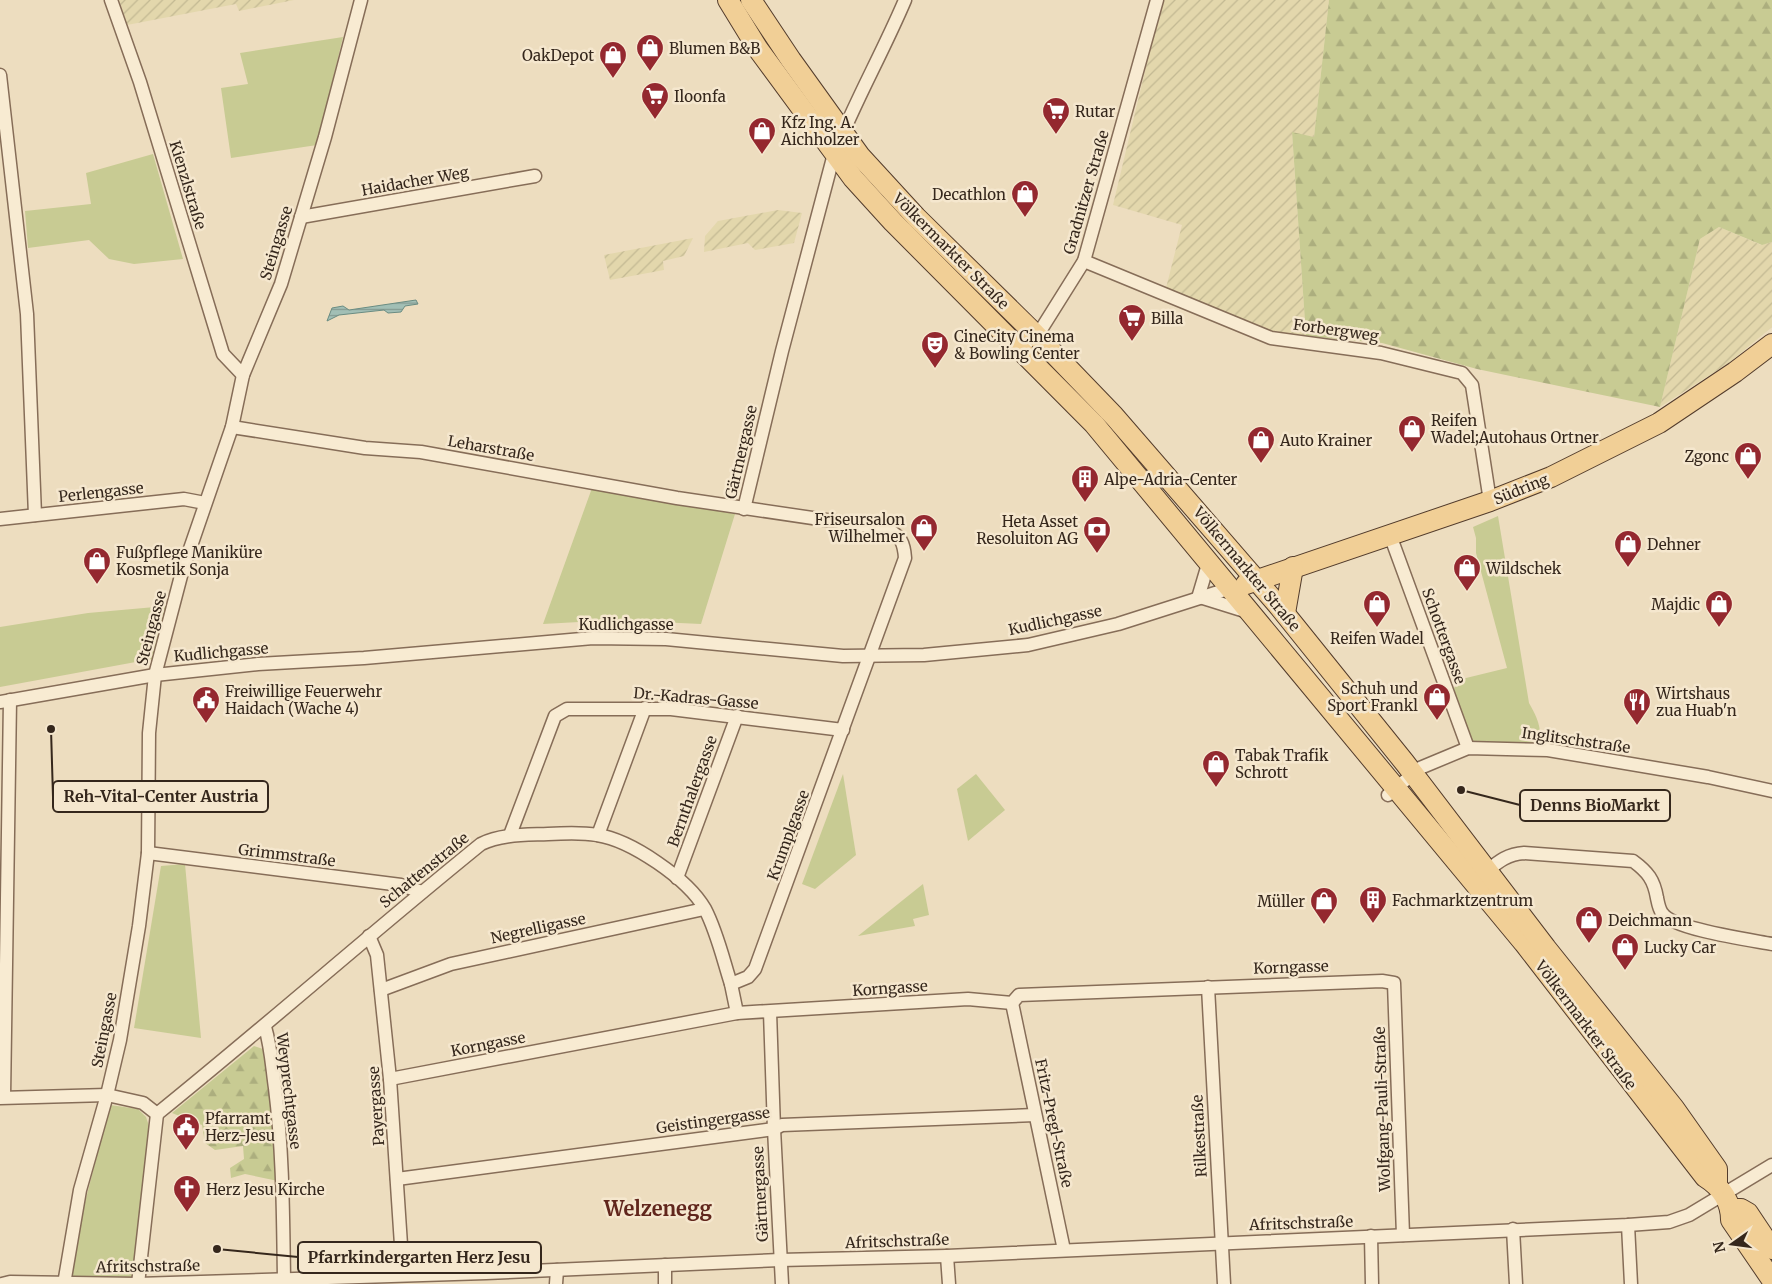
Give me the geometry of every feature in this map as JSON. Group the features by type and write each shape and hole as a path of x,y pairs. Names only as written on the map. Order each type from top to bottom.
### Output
{"main road":[{"name":"Völkermarkter Straße","path":"728,0 749,9 842,134 879,178 1118,420 1285,613 1407,779 1458,862 1524,943 1704,1178 1724,1196 1748,1213 1772,1249"},
{"name":"Völkermarkter Straße","path":"749,9 834,154 853,178 893,222 1021,348 1094,424 1252,613 1407,779 1487,871 1680,1116 1718,1169 1732,1220 1772,1280"},
{"name":"Südring","path":"1246,584 1490,501 1551,477 1658,423 1735,372 1772,344"},
{"path":"1234,555 1290,568 1285,613"},
{"path":"1234,555 1246,584 1252,613"}],"street":[{"name":"Kienzlstraße","path":"111,0 140,82 223,354 243,374"},
{"name":"Steingasse","path":"64,1283 80,1190 107,1094 131,978 148,853 150,733 155,675 182,572 232,427 243,374 281,284 325,137 361,0"},
{"name":"Gärtnergasse","path":"868,656 905,558 904,544 897,534 887,529 744,509 784,342 834,154 905,0"},
{"name":"Gradnitzer Straße","path":"1021,348 1035,334 1084,261 1157,0"},
{"path":"0,75 27,314 35,515"},
{"name":"Haidacher Weg","path":"301,217 535,176"},
{"name":"Forbergweg","path":"1084,261 1271,338 1381,353 1462,373 1472,385 1490,501"},
{"name":"Leharstraße","path":"232,427 364,448 438,455 744,509"},
{"name":"Perlengasse","path":"0,519 184,499 205,503"},
{"name":"Schottergasse","path":"1390,535 1468,748"},
{"path":"1209,561 1199,597 1252,613"},
{"name":"Kudlichgasse","path":"5,701 155,675 258,664 364,658 593,638 666,639 792,652 868,656 924,655 1028,645 1118,624 1199,597 1246,584"},
{"name":"Krumplgasse","path":"731,984 748,977 755,969 843,730 868,656"},
{"path":"5,701 2,1098 107,1094 143,1103 157,1114 138,1284"},
{"path":"598,835 645,708"},
{"name":"Dr.-Kadras-Gasse","path":"510,835 555,716 567,709 645,708 737,716 843,730"},
{"name":"Bernthalergasse","path":"677,878 737,716"},
{"name":"Inglitschstraße","path":"1407,779 1468,748 1534,748 1708,777 1772,791"},
{"name":"Schattenstraße","path":"157,1114 265,1027 369,936 481,844 510,835 571,833 598,835 628,846 677,878 704,908 719,943 731,984"},
{"name":"Grimmstraße","path":"148,853 401,886 422,892"},
{"path":"1458,862 1487,871 1504,857 1518,854 1633,861 1646,870 1654,882 1662,913 1667,918 1693,928 1772,944"},
{"name":"Negrelligasse","path":"381,990 452,964 704,908"},
{"name":"Payergasse","path":"369,936 377,955 390,1079 403,1275"},
{"name":"Korngasse","path":"390,1079 737,1013 968,1000 1012,1003 1019,995 1308,982 1382,981 1394,983"},
{"name":"Wolfgang-Pauli-Straße","path":"1394,983 1403,1235"},
{"path":"731,984 737,1013"},
{"name":"Rilkestraße","path":"1208,987 1224,1284"},
{"name":"Fritz-Pregl-Straße","path":"1012,1003 1064,1250"},
{"name":"Gärtnergasse","path":"770,1012 782,1284"},
{"name":"Weyprechtgasse","path":"265,1027 269,1041 279,1118 283,1181 284,1279"},
{"name":"Geistingergasse","path":"397,1180 774,1129 782,1125 1035,1115"},
{"name":"Afritschstraße","path":"2,1284 10,1282 138,1284 557,1270 780,1260 947,1256 1628,1225 1669,1222 1689,1215 1724,1196 1772,1165"},
{"path":"1628,1225 1631,1284"},
{"path":"1513,1229 1516,1284"},
{"path":"1370,1236 1372,1284"},
{"path":"947,1256 949,1284"},
{"path":"665,1265 665,1284"},
{"path":"556,1284 557,1270"}],"shaded area":[{"path":"119,0 294,0 239,11 236,4 127,25"},
{"path":"1162,0 1329,0 1314,137 1292,133 1306,336 1272,331 1166,288 1182,225 1113,205"},
{"path":"778,210 802,213 794,243 755,250 748,243 704,252 705,236 718,221"},
{"path":"1719,227 1761,245 1772,242 1772,327 1730,362 1660,407 1700,239"},
{"path":"693,238 684,256 663,261 664,270 610,280 604,255"}],"green space":[{"path":"1329,0 1772,0 1772,242 1762,245 1719,227 1700,239 1660,407 1477,369 1382,343 1306,336 1292,132 1314,137"},
{"path":"343,37 317,145 231,158 221,88 248,84 240,53"},
{"path":"153,154 183,259 134,264 109,259 89,240 28,248 25,211 91,204 86,173"},
{"path":"592,488 735,514 701,624 615,620 543,624"},
{"path":"1498,516 1529,703 1536,717 1540,733 1539,744 1473,741 1463,723 1455,694 1454,688 1462,679 1507,668 1476,553 1476,538 1473,527"},
{"path":"166,606 152,659 0,687 0,627 88,613"},
{"path":"843,774 856,855 815,889 802,884"},
{"path":"976,774 1005,810 968,841 957,789"},
{"path":"185,864 201,1038 134,1028 161,866"},
{"path":"923,884 929,915 913,919 915,926 858,936"},
{"path":"254,1046 266,1050 278,1181 245,1174 231,1178 230,1168 244,1159 243,1146 215,1150 205,1143 202,1125 172,1113"},
{"path":"110,1105 138,1109 146,1117 150,1129 132,1277 72,1276 83,1210"}],"water":[{"path":"416,300 418,304 405,306 401,312 388,313 384,310 339,315 327,321 332,308 343,306 349,310"}],"place":[{"name":"Blumen B&B","path":"650,72"},
{"name":"OakDepot","path":"613,79"},
{"name":"Iloonfa","path":"655,120"},
{"name":"Rutar","path":"1056,135"},
{"name":"Kfz Ing. A. Aichholzer","path":"762,155"},
{"name":"Decathlon","path":"1025,218"},
{"name":"Billa","path":"1132,342"},
{"name":"CineCity Cinema & Bowling Center","path":"935,369"},
{"name":"Reifen Wadel;Autohaus Ortner","path":"1412,453"},
{"name":"Auto Krainer","path":"1261,464"},
{"name":"Zgonc","path":"1748,480"},
{"name":"Alpe-Adria-Center","path":"1085,503"},
{"name":"Friseursalon Wilhelmer","path":"924,552"},
{"name":"Heta Asset Resoluiton AG","path":"1097,554"},
{"name":"Dehner","path":"1628,568"},
{"name":"Fußpflege Maniküre Kosmetik Sonja","path":"97,585"},
{"name":"Wildschek","path":"1467,592"},
{"name":"Reifen Wadel","path":"1377,628"},
{"name":"Majdic","path":"1719,628"},
{"name":"Schuh und Sport Frankl","path":"1437,721"},
{"name":"Freiwillige Feuerwehr Haidach (Wache 4)","path":"206,724"},
{"name":"Wirtshaus zua Huab'n","path":"1637,726"},
{"name":"Reh-Vital-Center Austria","path":"51,729"},
{"name":"Tabak Trafik Schrott","path":"1216,788"},
{"name":"Denns BioMarkt","path":"1461,790"},
{"name":"Fachmarktzentrum","path":"1373,924"},
{"name":"Müller","path":"1324,925"},
{"name":"Deichmann","path":"1589,944"},
{"name":"Lucky Car","path":"1625,971"},
{"name":"Pfarramt Herz-Jesu","path":"186,1151"},
{"name":"Herz Jesu Kirche","path":"187,1213"},
{"name":"Pfarrkindergarten Herz Jesu","path":"217,1249"}],"district":[{"name":"Welzenegg","path":"658,1208"}]}
